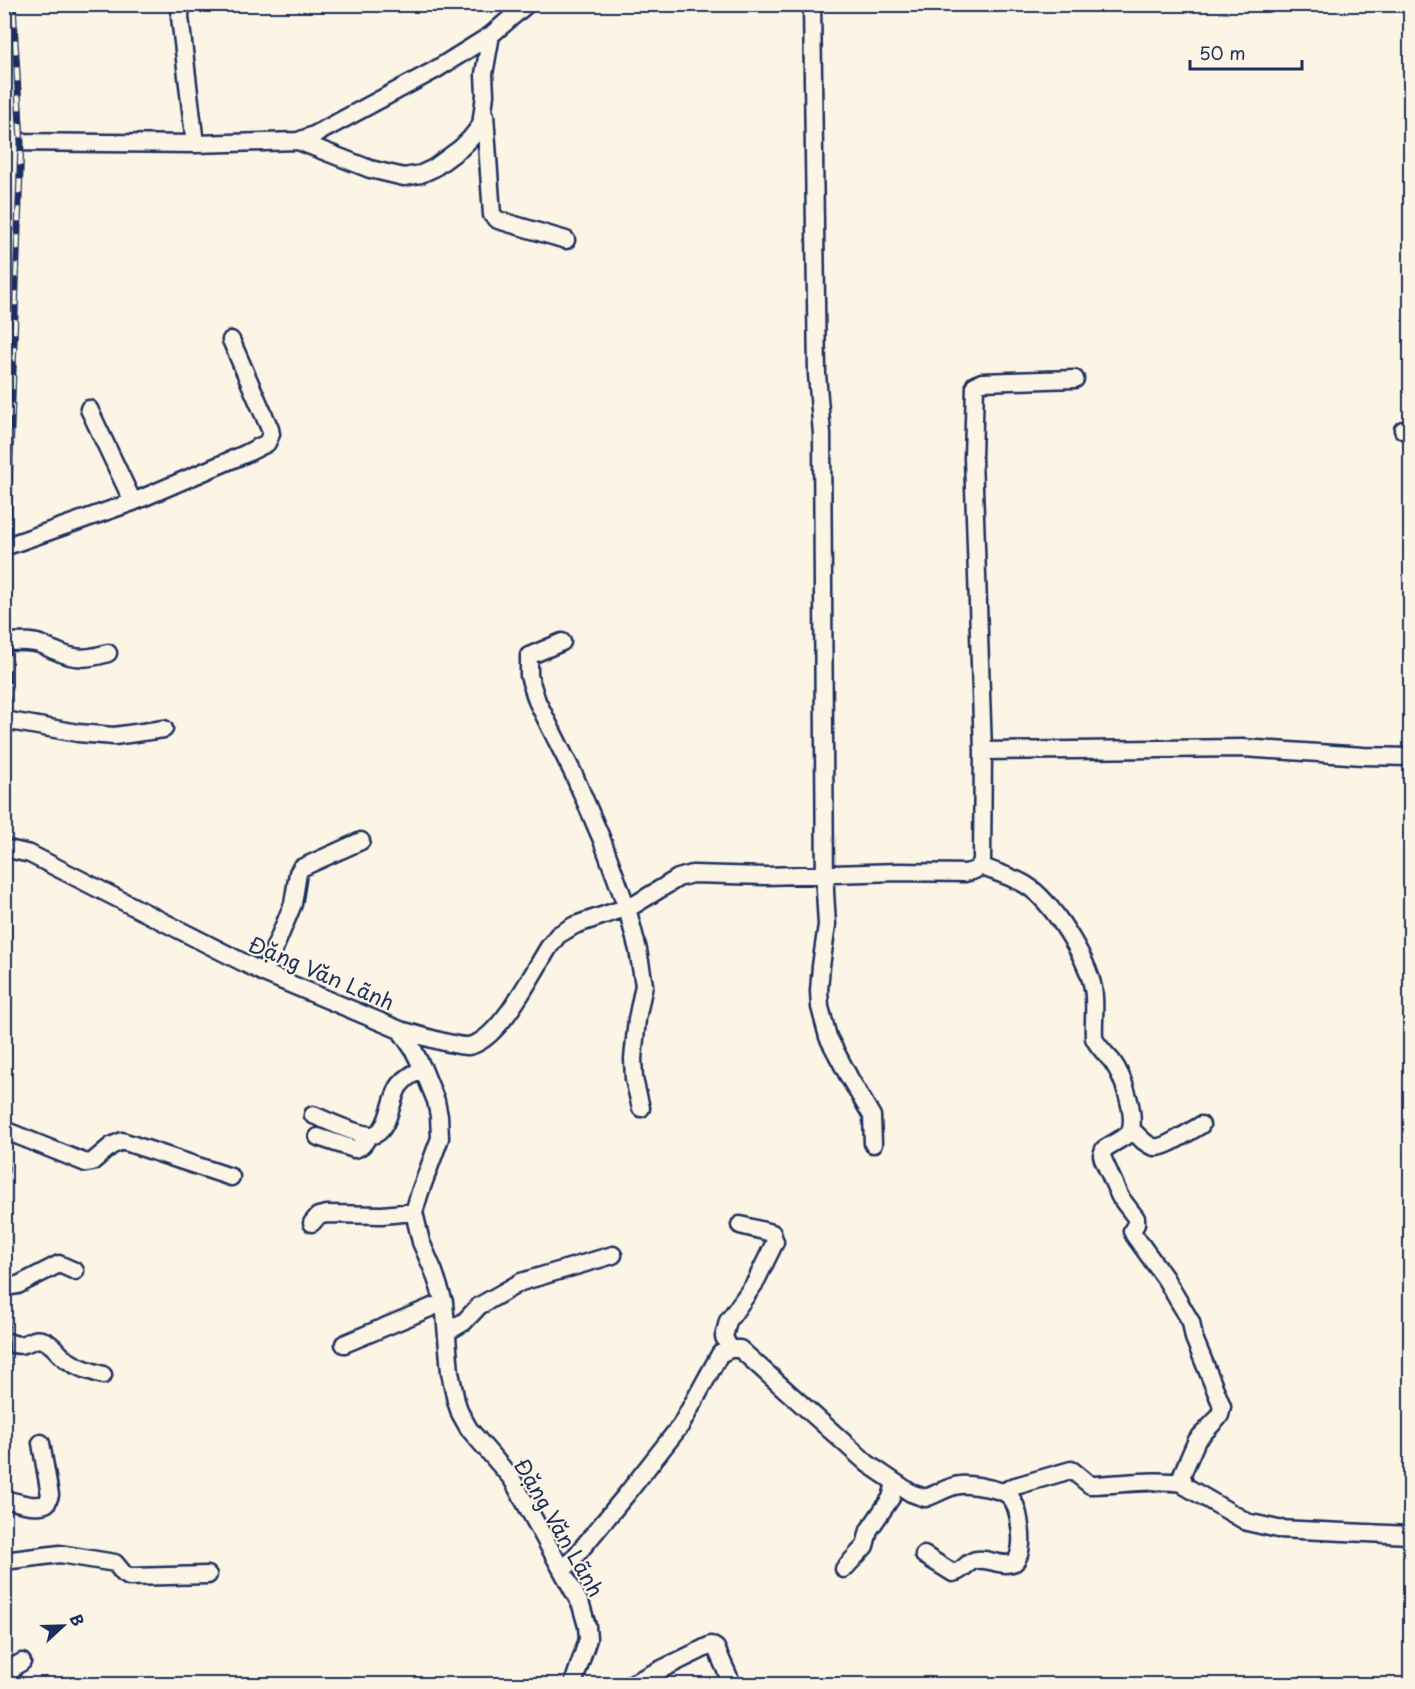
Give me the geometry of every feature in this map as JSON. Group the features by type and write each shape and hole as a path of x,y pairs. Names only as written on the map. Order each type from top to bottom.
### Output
{"street":[{"path":"4,317 9,143 5,4"},
{"path":"181,4 180,17 195,144"},
{"path":"9,143 195,144 298,141 314,135 435,70 491,35 527,4"},
{"path":"812,4 817,374 822,434 827,916 819,991 820,1007 828,1037 872,1116 873,1144"},
{"path":"491,35 484,74 492,215 498,220 566,240"},
{"path":"298,141 360,165 404,177 421,174 434,168 461,148 482,125 485,109"},
{"path":"4,547 133,502 245,454 270,440 270,429 231,340"},
{"path":"400,1030 465,1046 479,1042 500,1024 558,935 586,920 627,908 678,878 692,874 766,876 965,873 974,871 980,866 982,861 983,751 973,459 975,385 982,382 1075,379"},
{"path":"90,410 133,502"},
{"path":"4,642 22,641 42,644 57,652 75,657 90,658 108,653"},
{"path":"562,642 529,656 529,676 537,701 574,775 602,840 627,908 638,950 645,985 637,1019 633,1059 634,1079 641,1108"},
{"path":"4,720 78,733 114,736 164,729"},
{"path":"983,751 1243,748 1410,757"},
{"path":"264,973 293,904 298,873 301,868 361,842"},
{"name":"Đặng Văn Lãnh","path":"4,848 30,854 217,951 400,1030 423,1069 436,1101 441,1126 440,1138 414,1212 421,1242 444,1302 451,1380 460,1413 469,1429 512,1479 581,1605 588,1639 573,1684"},
{"path":"980,866 1025,884 1037,893 1070,936 1086,967 1093,987 1094,1038 1125,1083 1131,1129 1125,1137 1104,1149 1103,1159 1120,1197 1136,1218 1132,1231 1134,1235 1165,1278 1191,1322 1194,1338 1222,1407 1220,1415 1197,1440 1183,1472 1183,1483 1238,1518 1257,1525 1278,1529 1410,1535"},
{"path":"313,1115 369,1135 375,1134 382,1129 387,1119 400,1083 423,1069"},
{"path":"1131,1129 1154,1147 1164,1145 1202,1125"},
{"path":"4,1130 86,1163 92,1162 111,1146 122,1141 231,1177"},
{"path":"318,1137 354,1149 360,1148 369,1135"},
{"path":"312,1223 318,1216 327,1214 382,1215 414,1212"},
{"path":"730,1349 724,1337 728,1321 755,1282 776,1242 772,1233 740,1225"},
{"path":"447,1332 464,1322 479,1306 521,1282 613,1256"},
{"path":"4,1285 18,1285 59,1264 75,1271"},
{"path":"344,1344 444,1302"},
{"path":"4,1340 14,1346 43,1340 82,1369 103,1375"},
{"path":"562,1571 681,1425 720,1354 730,1349 740,1349 868,1464 910,1493 925,1498 960,1485 1004,1492 1011,1498 1020,1524 1019,1555 1015,1562 1005,1565 977,1560 968,1563 960,1572 953,1573 924,1555"},
{"path":"4,1499 34,1505 47,1503 50,1496 41,1443"},
{"path":"1004,1492 1012,1487 1071,1470 1090,1485 1183,1483"},
{"path":"844,1569 864,1546 866,1535 891,1498 895,1483"},
{"path":"4,1562 60,1554 115,1563 124,1575 129,1577 208,1575"},
{"path":"631,1684 711,1645 716,1647 732,1684"},
{"path":"4,1683 15,1666 22,1662"}],"railway":[{"path":"4,1509 9,995 6,777 8,546 21,143 13,4"},
{"path":"4,1514 7,1580 6,1684"}]}
